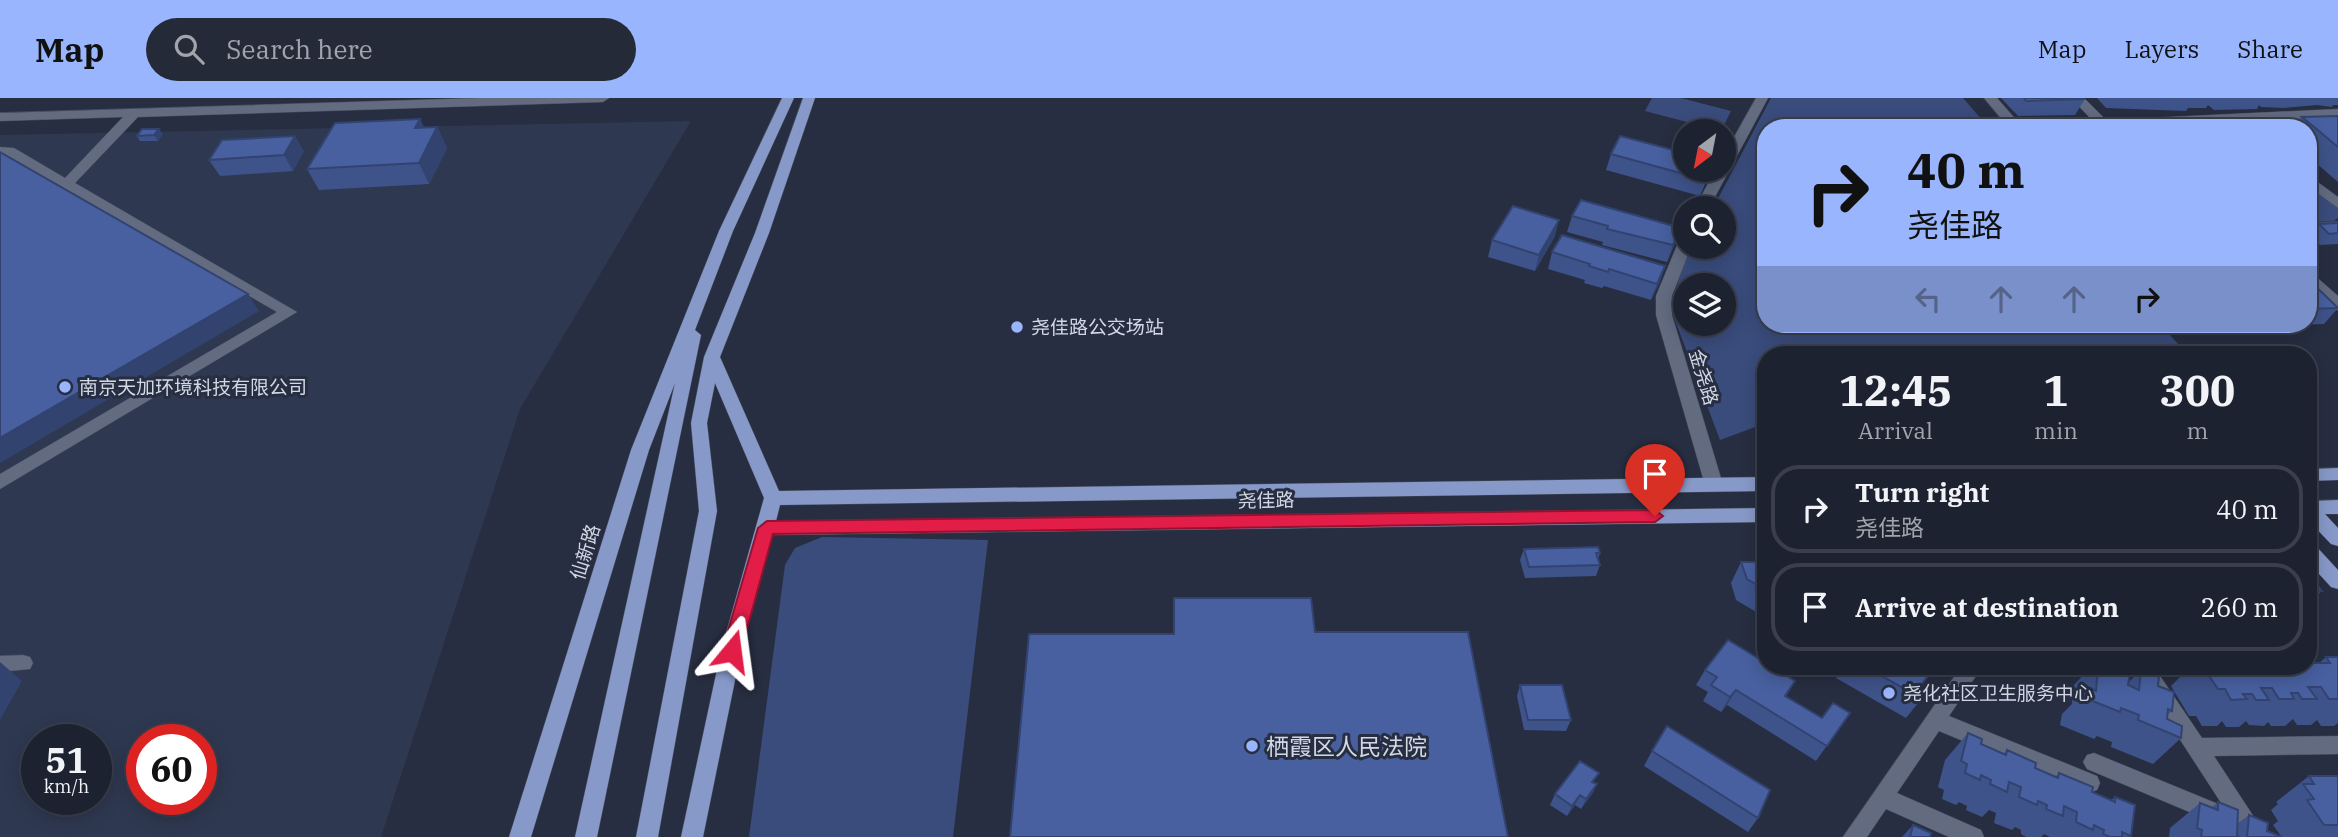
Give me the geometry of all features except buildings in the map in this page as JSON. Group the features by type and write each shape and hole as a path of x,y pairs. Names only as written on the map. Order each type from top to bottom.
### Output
{"main road":[{"name":"仙新路","path":"520,837 640,450 704,284 789,98"},
{"path":"647,837 708,511 699,423 712,357 762,233 809,98"},
{"name":"仙新路","path":"586,837 704,284"},
{"path":"692,837 732,651 773,498 712,357"},
{"path":"2317,475 2338,474"},
{"name":"尧佳路","path":"773,498 1757,484"},
{"path":"2317,508 2338,508"},
{"name":"尧佳路","path":"767,528 1757,515"},
{"path":"2317,517 2338,539"},
{"path":"2317,560 2338,582"}],"street":[{"path":"0,117 603,98"},
{"path":"1736,145 1762,98"},
{"path":"1990,98 2008,119"},
{"path":"2077,98 2098,119"},
{"path":"67,184 135,112"},
{"path":"2216,119 2338,113"},
{"path":"0,151 9,151 289,312 0,482"},
{"path":"2317,186 2338,204"},
{"path":"2317,227 2338,226"},
{"name":"金尧路","path":"1679,259 1664,296 1664,315 1714,485"},
{"path":"2317,285 2338,305"},
{"path":"0,664 23,663"},
{"path":"1854,837 1967,675"},
{"path":"2148,675 2253,832"},
{"path":"1936,720 2089,783"},
{"path":"2198,747 2338,745"},
{"path":"2094,762 2253,832"},
{"path":"1883,797 1973,837"}],"shaded area":[{"path":"1652,98 1681,98 1731,111 1727,119 1675,119 1645,111"},
{"path":"1771,98 1963,98 1981,119 1760,119"},
{"path":"691,121 520,409 381,837 0,837 0,135"},
{"path":"1757,125 1757,333 2168,333 2180,346 1757,346 1757,426 1720,440 1681,336 1736,336 1736,273 1681,273 1687,259 1736,259 1736,196 1719,196 1727,182 1736,182 1736,164"},
{"path":"2317,190 2338,208 2338,218 2334,221 2317,222"},
{"path":"822,537 988,540 953,837 749,837 785,565 795,548"}],"place":[{"name":"尧佳路公交场站","path":"1017,327"},
{"name":"南京天加环境科技有限公司","path":"65,387"},
{"name":"尧化社区卫生服务中心","path":"1889,693"},
{"name":"栖霞区人民法院","path":"1252,746"}],"route":[{"path":"732,651 767,528 1655,516"}]}
